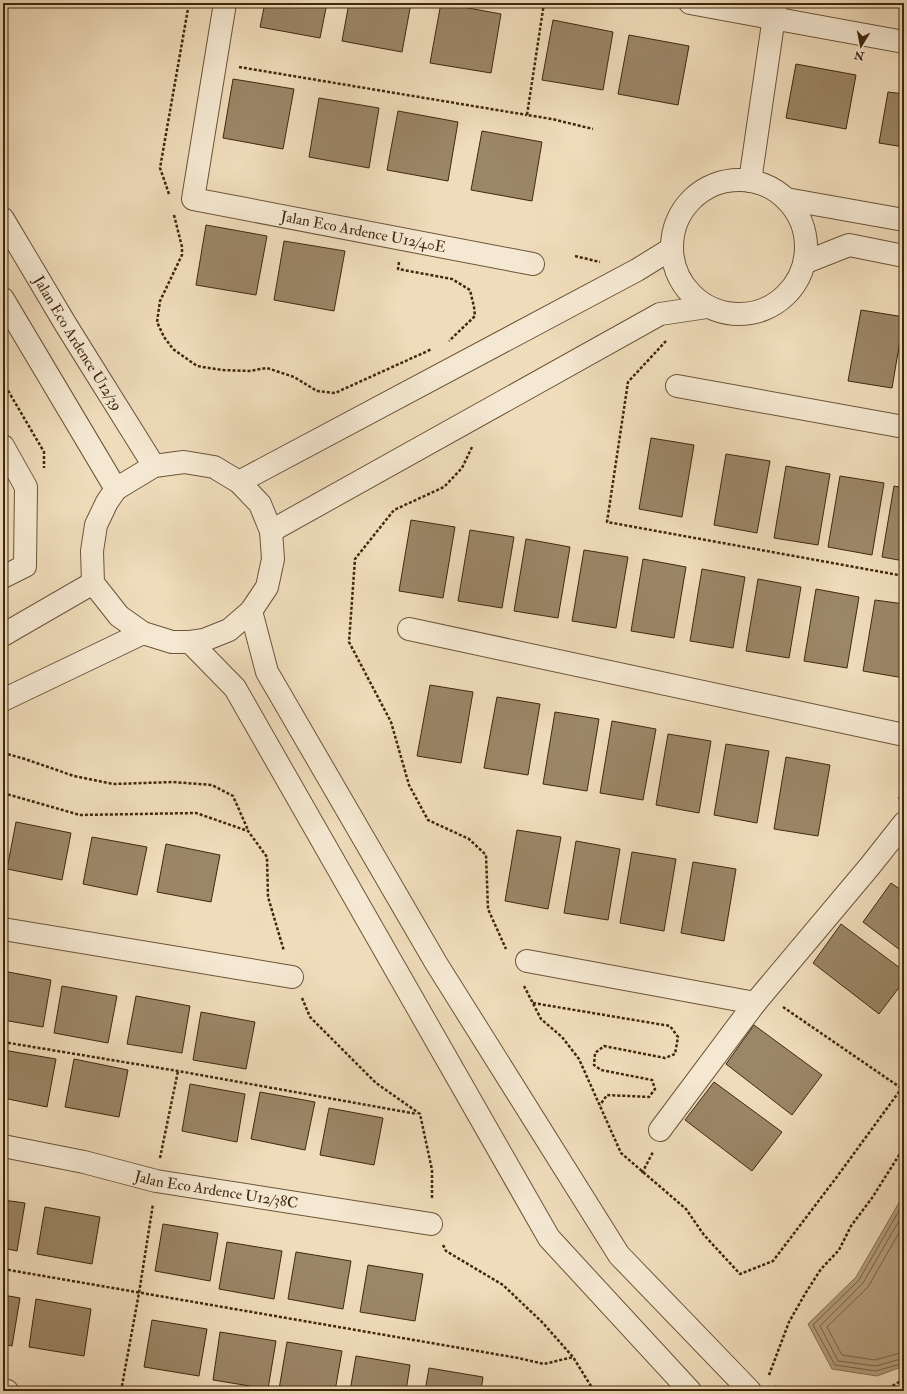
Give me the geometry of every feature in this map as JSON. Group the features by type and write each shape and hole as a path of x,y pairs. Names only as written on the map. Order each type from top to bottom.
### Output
{"street":[{"path":"215,63 225,3"},
{"path":"690,3 775,11 904,42"},
{"path":"750,181 775,11"},
{"name":"Jalan Eco Ardence U12/40E","path":"215,63 193,199 533,264"},
{"path":"737,180 750,181 771,188 786,199 797,213 804,229 807,246 806,262 798,280 788,294 774,305 758,312 740,315 723,313 706,306 692,296 681,282 674,266 671,249 673,231 680,215 690,201 704,190 720,183 737,180"},
{"path":"786,199 904,220"},
{"name":"Jalan Eco Ardence U12/39","path":"3,219 66,325 154,466"},
{"path":"806,262 849,245 904,256"},
{"path":"240,482 637,270 671,249"},
{"path":"3,299 116,489"},
{"path":"271,531 660,314 706,306"},
{"path":"677,386 904,427"},
{"path":"3,446 26,487 24,566 3,577"},
{"path":"184,462 214,467 240,482 260,504 271,531 273,559 267,587 251,611 229,630 204,640 172,642 143,633 119,616 93,583 92,551 96,526 107,502 116,489 154,466 184,462"},
{"path":"3,635 93,583"},
{"path":"251,611 267,672 436,963 619,1255 750,1391"},
{"path":"408,629 904,735"},
{"path":"3,700 143,633"},
{"path":"190,642 236,688 549,1238 690,1391"},
{"path":"660,1130 759,998 870,866 904,823"},
{"path":"3,929 292,976"},
{"path":"518,958 759,998"},
{"name":"Jalan Eco Ardence U12/38C","path":"3,1146 84,1162 156,1181 431,1224"},
{"path":"3,1390 7,1391"}],"path":[{"path":"168,194 160,168 189,3"},
{"path":"527,115 544,3"},
{"path":"215,63 552,119 593,129"},
{"path":"172,209 182,247 182,255 160,301 157,322 164,337 174,349 197,366 222,370 249,371 266,368 294,377 317,391 335,393 435,348"},
{"path":"401,239 398,269 452,280 470,290 474,307 474,316 448,342"},
{"path":"575,256 637,270"},
{"path":"660,314 667,339 628,382 607,522 904,576"},
{"path":"422,354 438,377"},
{"path":"465,422 473,448 462,468 444,487 394,510 354,559 349,642 391,722 409,785 428,820 469,839 486,855 488,909 518,958"},
{"path":"3,755 6,754 25,759 74,776 113,784 173,782 212,785 233,796 248,831 267,857 268,897 292,976 310,1017 376,1083 420,1114 432,1170 431,1224 446,1250 503,1285 542,1323 573,1357 594,1391"},
{"path":"3,793 80,815 196,813 248,831"},
{"path":"522,982 541,1019 562,1037 579,1059 621,1153 686,1210 704,1235 740,1274 773,1261 904,1085"},
{"path":"759,998 901,1088"},
{"path":"533,1003 670,1026 678,1037 675,1054 665,1058 604,1046 595,1053 594,1065 601,1070 652,1080 655,1089 649,1097 607,1095 600,1106"},
{"path":"3,1042 420,1114"},
{"path":"121,1391 139,1293 156,1181 178,1071"},
{"path":"768,1379 790,1322 805,1294 821,1269 839,1250 851,1226 872,1198 904,1149"},
{"path":"3,1269 544,1364 573,1357"},
{"path":"884,1391 904,1379"},
{"path":"773,1385 778,1391"}],"water":[{"path":"904,1194 904,1366 877,1376 832,1369 808,1324 856,1277"}],"building":[{"path":"265,3 327,3 320,38 260,27"},
{"path":"349,3 411,3 402,52 342,41"},
{"path":"441,3 501,14 491,73 430,63"},
{"path":"553,20 613,32 603,90 542,80"},
{"path":"629,35 689,46 678,105 618,94"},
{"path":"796,64 856,75 846,129 786,118"},
{"path":"233,79 294,89 283,149 223,138"},
{"path":"888,92 904,94 904,147 879,143"},
{"path":"319,98 379,108 369,168 309,157"},
{"path":"398,111 458,122 448,181 387,170"},
{"path":"482,131 542,142 532,201 471,190"},
{"path":"206,225 267,236 256,295 196,285"},
{"path":"284,241 345,251 334,311 274,300"},
{"path":"861,310 904,317 892,388 848,381"},
{"path":"651,438 694,445 682,517 639,509"},
{"path":"726,454 770,461 757,533 714,525"},
{"path":"786,466 830,474 818,545 774,538"},
{"path":"840,476 884,483 872,555 828,547"},
{"path":"894,486 904,488 904,561 882,557"},
{"path":"411,520 455,527 443,598 399,591"},
{"path":"470,530 514,537 502,608 458,601"},
{"path":"526,539 570,547 558,618 514,611"},
{"path":"584,550 628,557 616,628 572,621"},
{"path":"643,559 686,567 674,638 631,631"},
{"path":"702,569 745,577 733,648 690,641"},
{"path":"758,579 801,587 789,658 746,651"},
{"path":"816,589 859,597 847,668 804,661"},
{"path":"875,600 904,604 904,678 863,671"},
{"path":"430,685 473,692 461,763 417,756"},
{"path":"497,697 540,704 528,775 484,768"},
{"path":"555,712 599,719 587,791 543,784"},
{"path":"612,721 656,729 643,800 600,793"},
{"path":"668,734 711,741 699,813 656,805"},
{"path":"726,744 769,751 757,823 714,815"},
{"path":"786,757 830,765 818,836 774,829"},
{"path":"16,822 71,833 62,880 7,869"},
{"path":"517,830 561,837 548,909 505,901"},
{"path":"92,837 147,847 137,895 83,884"},
{"path":"576,841 620,849 608,920 564,913"},
{"path":"166,844 220,855 211,902 157,892"},
{"path":"632,852 676,859 664,931 620,923"},
{"path":"693,862 736,869 724,941 681,933"},
{"path":"891,883 904,892 904,953 863,922"},
{"path":"841,924 904,971 904,981 879,1014 813,963"},
{"path":"3,971 51,980 43,1027 3,1020"},
{"path":"62,986 117,996 108,1043 54,1033"},
{"path":"136,996 190,1006 182,1053 127,1044"},
{"path":"201,1012 255,1022 246,1069 193,1060"},
{"path":"754,1025 822,1075 792,1115 726,1064"},
{"path":"3,1050 56,1059 47,1107 3,1098"},
{"path":"74,1059 128,1070 119,1117 65,1107"},
{"path":"714,1082 782,1132 752,1171 685,1120"},
{"path":"190,1084 245,1094 237,1142 182,1131"},
{"path":"260,1092 315,1102 305,1150 251,1139"},
{"path":"329,1108 383,1118 374,1165 320,1155"},
{"path":"3,1200 25,1203 17,1251 3,1248"},
{"path":"45,1207 100,1217 92,1264 37,1254"},
{"path":"163,1224 218,1233 210,1281 155,1271"},
{"path":"227,1242 282,1251 274,1299 219,1289"},
{"path":"296,1252 351,1261 343,1309 288,1299"},
{"path":"368,1265 423,1274 415,1321 360,1312"},
{"path":"3,1295 20,1298 12,1346 3,1344"},
{"path":"36,1299 91,1309 84,1356 29,1347"},
{"path":"152,1320 207,1329 199,1376 144,1367"},
{"path":"220,1332 276,1341 268,1389 213,1380"},
{"path":"287,1342 342,1351 335,1391 291,1391 279,1389"},
{"path":"356,1356 410,1365 406,1391 350,1391"},
{"path":"429,1368 483,1377 481,1391 425,1391"}]}
